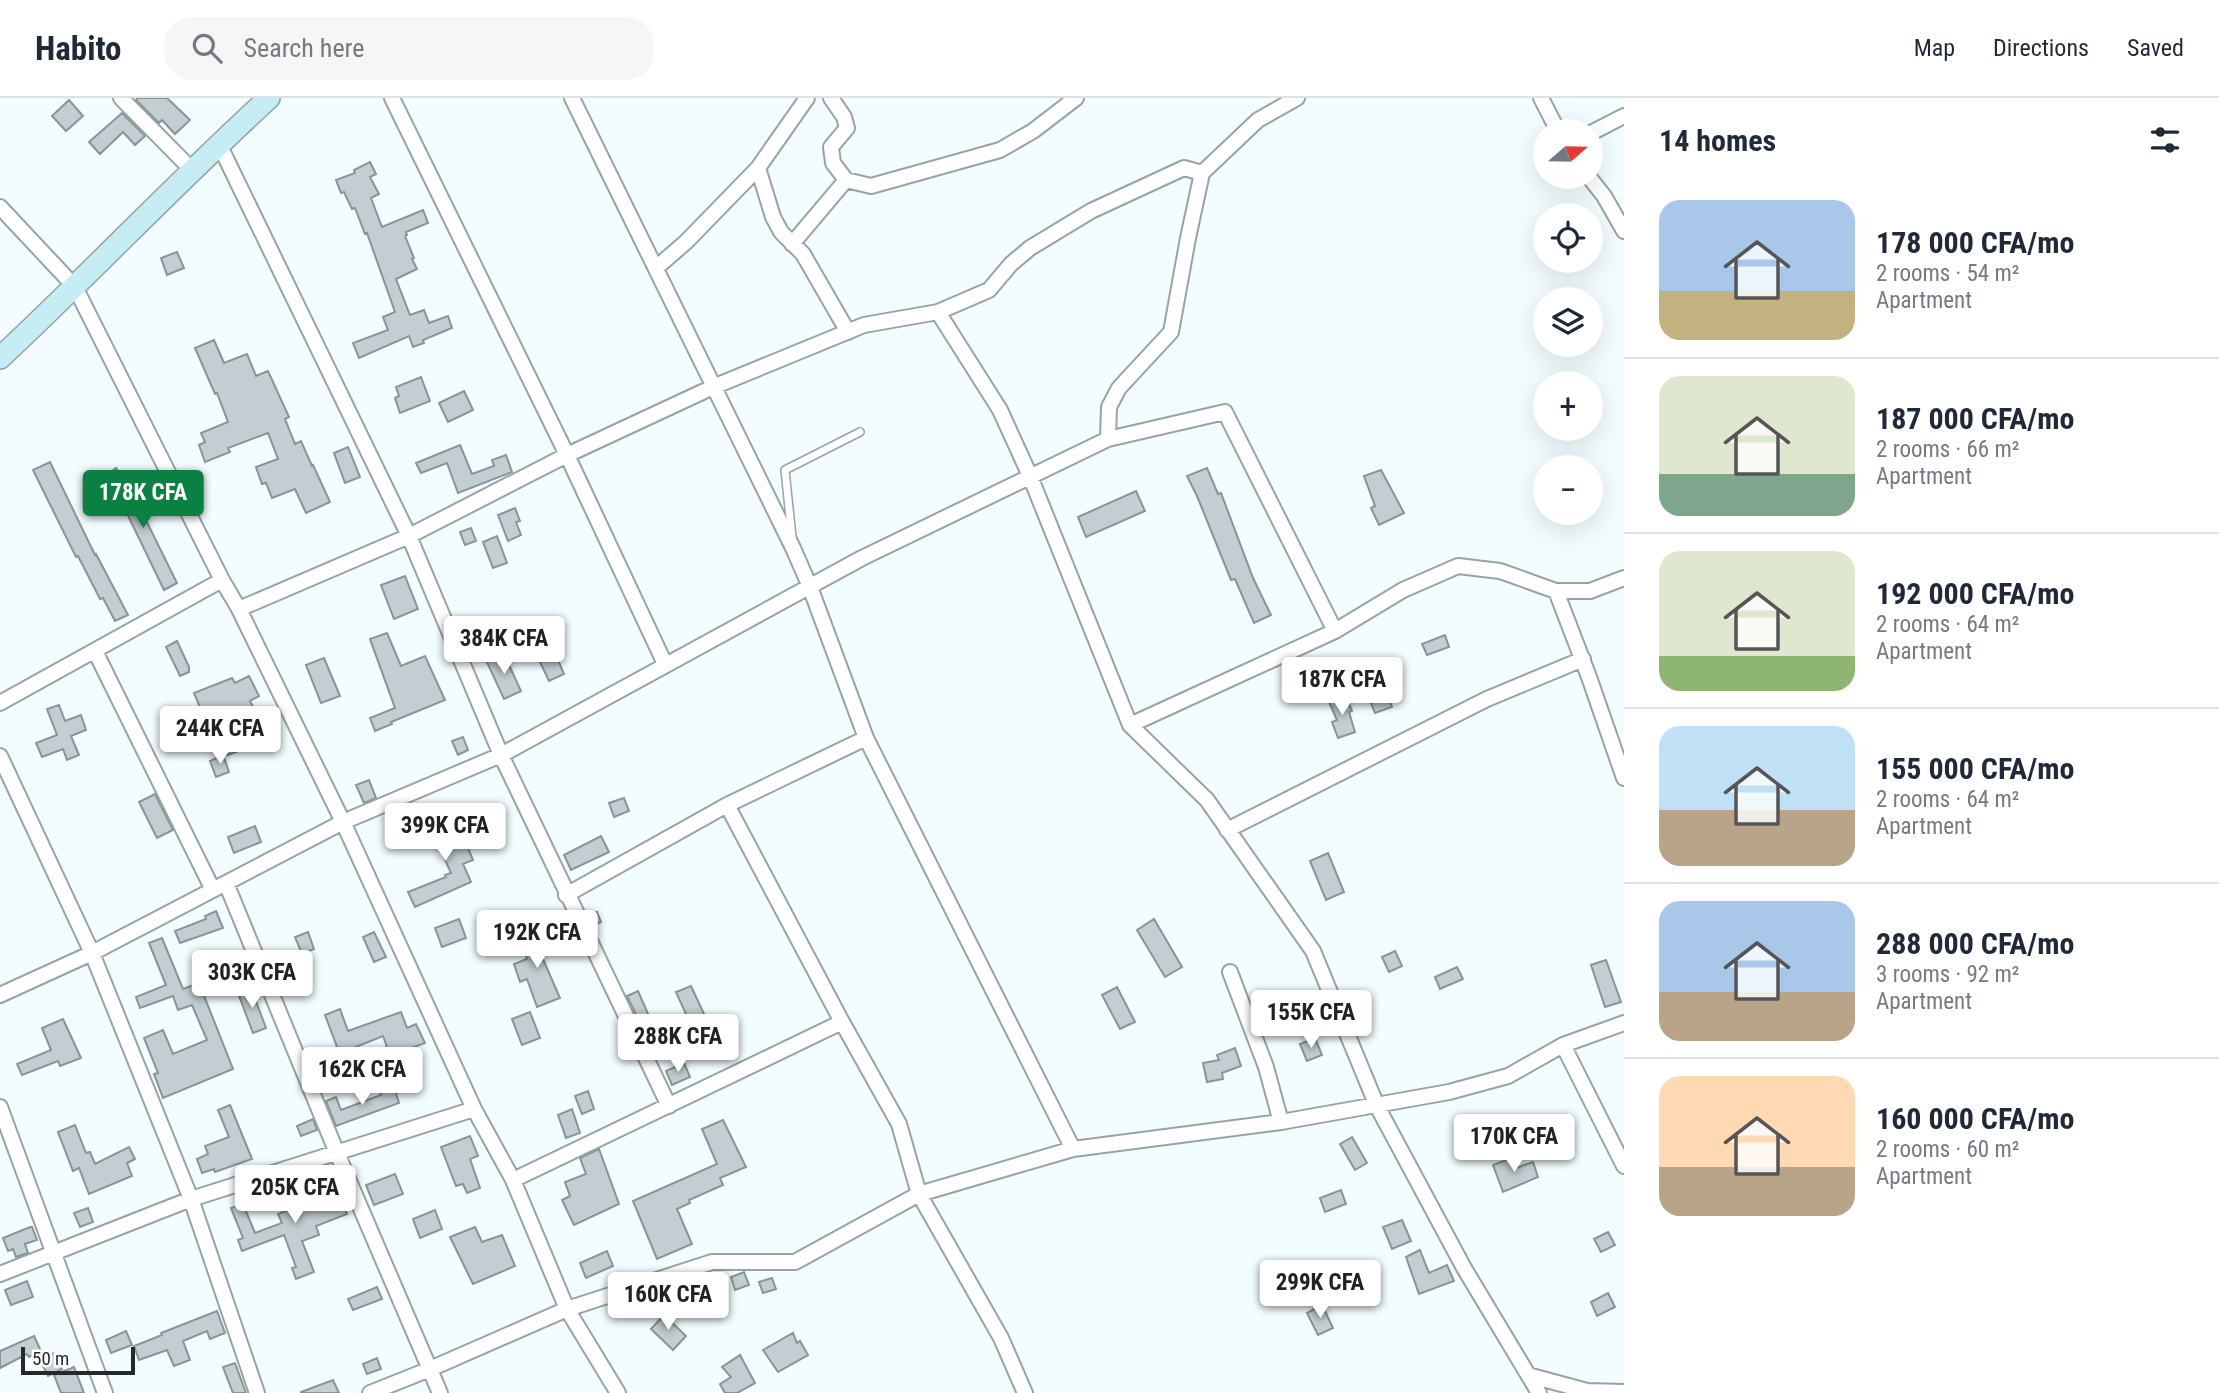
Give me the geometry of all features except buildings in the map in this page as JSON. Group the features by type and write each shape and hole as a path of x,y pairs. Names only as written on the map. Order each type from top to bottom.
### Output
{"main road":[{"path":"0,358 269,98"}],"street":[{"path":"121,98 193,171"},
{"path":"392,98 567,455 664,664"},
{"path":"572,98 793,548 810,586 866,738 1073,1149"},
{"path":"656,268 686,242 758,168 807,98"},
{"path":"831,98 844,117 847,128 831,147 833,163 846,180 871,186 1000,150 1033,131 1076,98"},
{"path":"1108,439 1109,407 1119,388 1171,332 1202,173 1258,120 1297,98"},
{"path":"1541,98 1552,119"},
{"path":"1603,127 1624,116"},
{"path":"219,144 409,536 501,755 669,1107"},
{"path":"758,168 773,217 781,232 803,254 848,332"},
{"path":"239,609 409,536 567,455 713,387 864,325 938,312 989,290 1011,264 1030,248 1091,211 1184,168 1202,173"},
{"path":"792,244 846,180"},
{"path":"1598,189 1624,231"},
{"path":"0,207 75,287 344,822 474,1109 513,1180 567,1309 618,1393"},
{"path":"938,312 1000,410 1030,476 1130,725 1207,800 1313,951 1377,1106 1464,1268 1539,1393"},
{"path":"0,995 92,953 344,822 501,755 862,558 1108,439 1225,412 1335,631"},
{"path":"1130,725 1335,631 1403,590 1458,566 1500,571 1556,591 1590,591 1624,578"},
{"path":"0,703 222,580"},
{"path":"1556,591 1583,659 1624,778"},
{"path":"95,651 220,887 440,1393"},
{"path":"1227,830 1488,699 1583,659"},
{"path":"566,895 727,805 866,738"},
{"path":"0,756 92,953 191,1199 257,1393"},
{"path":"727,805 842,1022 900,1124 919,1194 1001,1338 1025,1393"},
{"path":"1230,972 1266,1067 1281,1122"},
{"path":"513,1180 842,1022"},
{"path":"370,1393 567,1309 712,1262 795,1262 919,1194 1073,1149 1281,1122 1449,1092 1508,1076 1563,1045 1624,1023"},
{"path":"1563,1045 1624,1166"},
{"path":"0,1107 104,1393"},
{"path":"0,1274 191,1199 474,1109"},
{"path":"1528,1375 1587,1391 1624,1392"}],"lane":[{"path":"793,548 785,470 860,432"}]}
